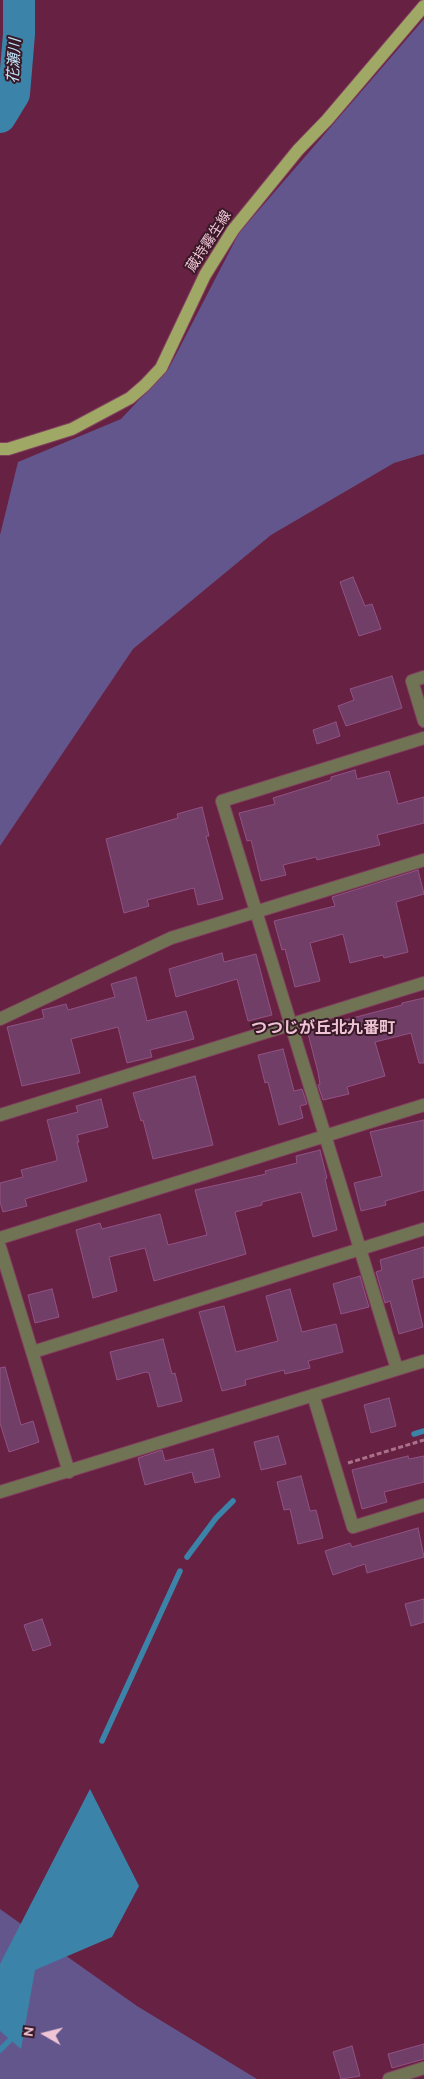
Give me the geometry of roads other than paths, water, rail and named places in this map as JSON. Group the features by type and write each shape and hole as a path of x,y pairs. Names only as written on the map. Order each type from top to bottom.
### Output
{"main road":[{"name":"蔵持霧生線","path":"0,449 72,429 130,398 145,385 161,368 205,275 233,230 298,150 328,120 424,6"}],"street":[{"path":"424,677 412,681 424,721"},
{"path":"397,1369 222,801 424,738"},
{"path":"0,1019 171,938 424,860"},
{"path":"0,1115 424,983"},
{"path":"0,1238 424,1105"},
{"path":"33,1352 424,1229"},
{"path":"0,1246 69,1472"},
{"path":"0,1492 424,1361"},
{"path":"313,1395 353,1527 424,1505"},
{"path":"389,2079 424,2068"}],"water":[{"path":"90,1789 139,1886 112,1937 35,1970 21,2049 0,2031 0,1964"}],"waterway":[{"name":"花瀬川","path":"0,117 14,94 19,34 19,0"},
{"path":"414,1434 424,1431"},
{"path":"187,1557 216,1518 233,1501"},
{"path":"102,1741 180,1571"},
{"path":"0,2050 10,2040"}],"district":[{"name":"つつじが丘北九番町","path":"323,1030"}]}
